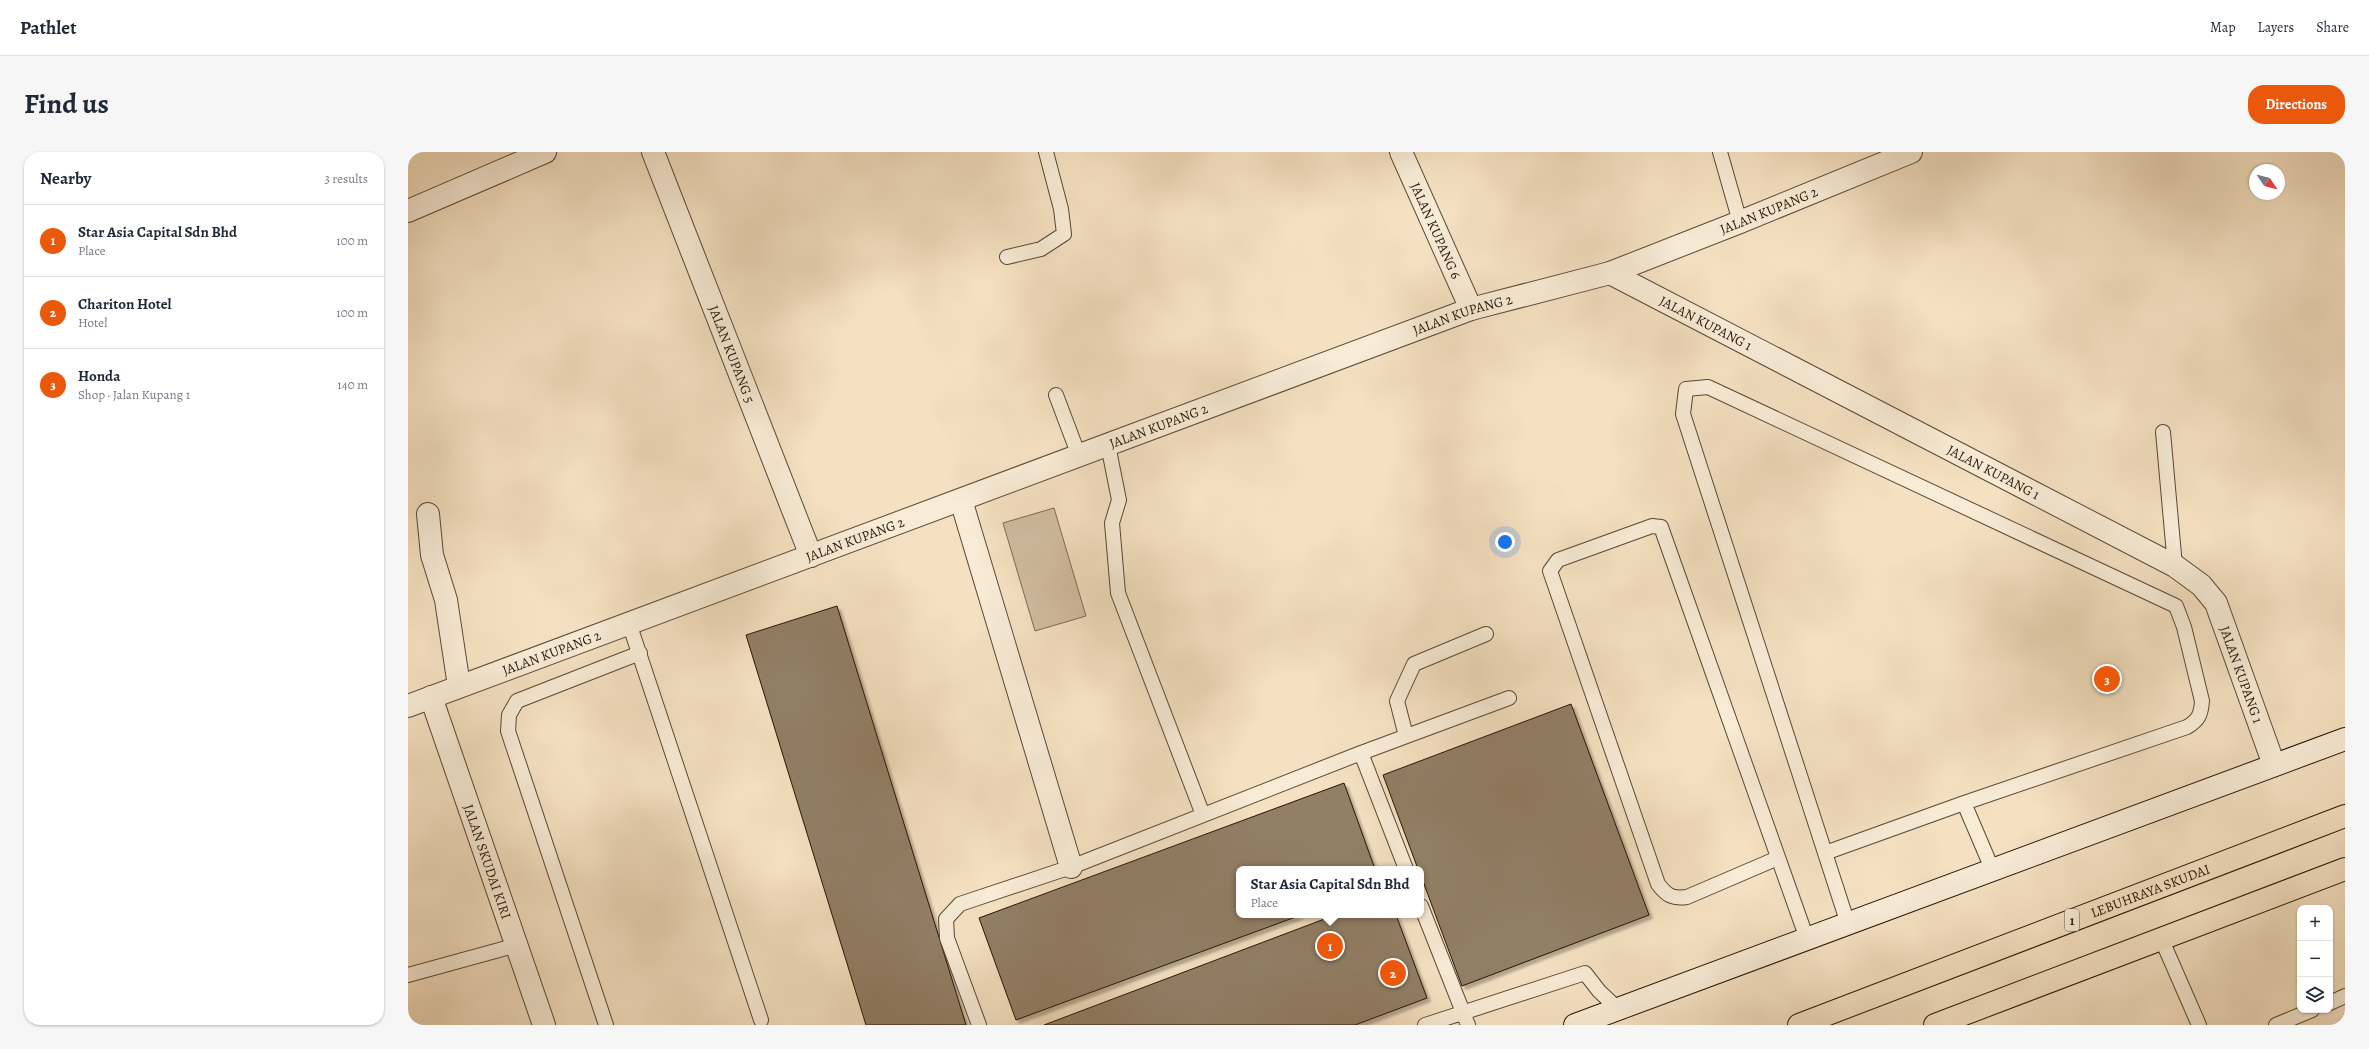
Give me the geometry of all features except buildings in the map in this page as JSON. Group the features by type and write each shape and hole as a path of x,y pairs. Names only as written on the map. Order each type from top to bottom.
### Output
{"highway":[{"name":"LEBUHRAYA SKUDAI","path":"1799,1025 2345,816"},
{"path":"1935,1025 2345,869"}],"street":[{"path":"408,211 545,152"},
{"name":"JALAN KUPANG 5","path":"653,152 811,556"},
{"name":"JALAN KUPANG 6","path":"1401,152 1471,309"},
{"name":"JALAN KUPANG 2","path":"408,706 1471,309 1610,273 1911,152"},
{"name":"JALAN KUPANG 1","path":"1610,273 2175,566 2201,585 2216,603 2274,765"},
{"path":"961,500 1071,867"},
{"path":"428,514 432,555 446,600 459,686"},
{"name":"JALAN SKUDAI KIRI","path":"431,697 544,1025"},
{"path":"1575,1025 2345,739"}],"lane":[{"path":"1007,257 1041,250 1064,234 1061,209 1046,152"},
{"path":"1720,152 1740,222"},
{"path":"1825,852 2187,727 2196,721 2202,712 2202,701 2184,627 2176,606 1708,387 1686,389 1682,414 1848,924"},
{"path":"1056,395 1078,456"},
{"path":"2163,432 2175,566"},
{"path":"1108,445 1119,500 1112,523 1118,593 1203,815"},
{"path":"1778,858 1688,897 1676,898 1665,894 1658,884 1550,571 1558,560 1652,526 1661,527 1807,940"},
{"path":"630,623 760,1020"},
{"path":"1406,736 1397,701 1414,664 1486,634"},
{"path":"606,1025 508,731 509,714 517,701 640,653"},
{"path":"979,1025 947,938 946,919 960,904 1071,867 1406,736 1509,698"},
{"path":"1361,754 1405,866"},
{"path":"1964,803 1993,871"},
{"path":"1424,914 1468,1025"},
{"path":"2161,938 2199,1025"},
{"path":"408,976 517,945"},
{"path":"1425,1025 1586,973 1599,991 1618,1009"},
{"path":"2333,1002 2345,996"},
{"path":"2276,1025 2305,1013"}],"shaded area":[{"path":"1054,508 1086,616 1035,631 1003,523"}],"place":[{"name":"Honda","path":"2107,679"},
{"name":"Star Asia Capital Sdn Bhd","path":"1330,946"},
{"name":"Chariton Hotel","path":"1393,973"}]}
